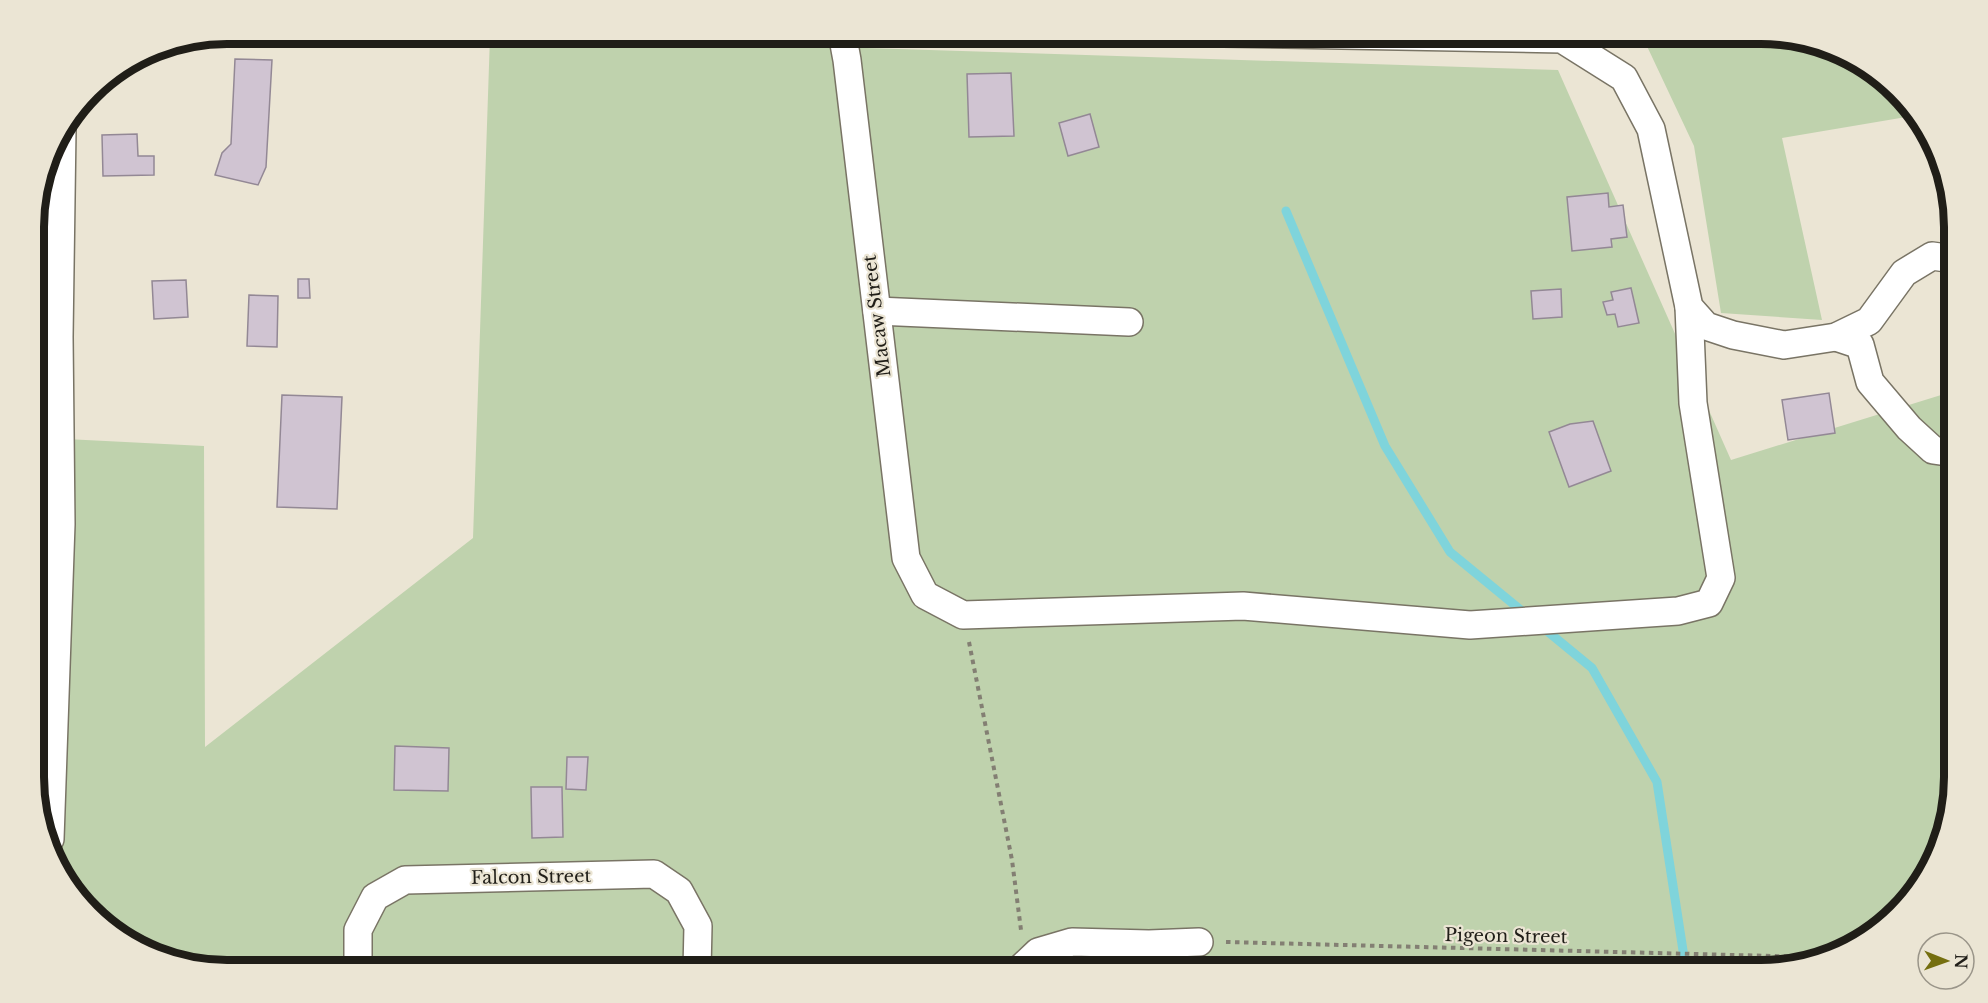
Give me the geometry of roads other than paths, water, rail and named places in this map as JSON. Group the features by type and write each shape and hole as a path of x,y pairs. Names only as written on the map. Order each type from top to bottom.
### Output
{"street":[{"name":"Macaw Street","path":"844,44 906,558 925,595 963,615 1243,606 1470,625 1678,611 1709,603 1721,578 1693,403 1689,307"},
{"path":"1570,44 1624,78 1651,129 1689,307 1706,326 1733,335 1784,345 1836,337 1869,321 1904,273 1932,256 1944,258"},
{"path":"50,825 61,524 59,337 62,148"},
{"path":"877,311 1129,321"},
{"path":"1836,337 1860,345 1870,382 1909,428 1933,450 1944,452"},
{"name":"Falcon Street","path":"358,960 358,930 375,897 405,880 654,874 679,891 698,926 698,960"},
{"path":"1030,959 1038,952 1072,942 1149,944 1199,942"}],"waterway":[{"path":"1286,211 1385,446 1450,552 1528,616"},
{"path":"1541,626 1592,668 1657,782 1684,959"}]}
